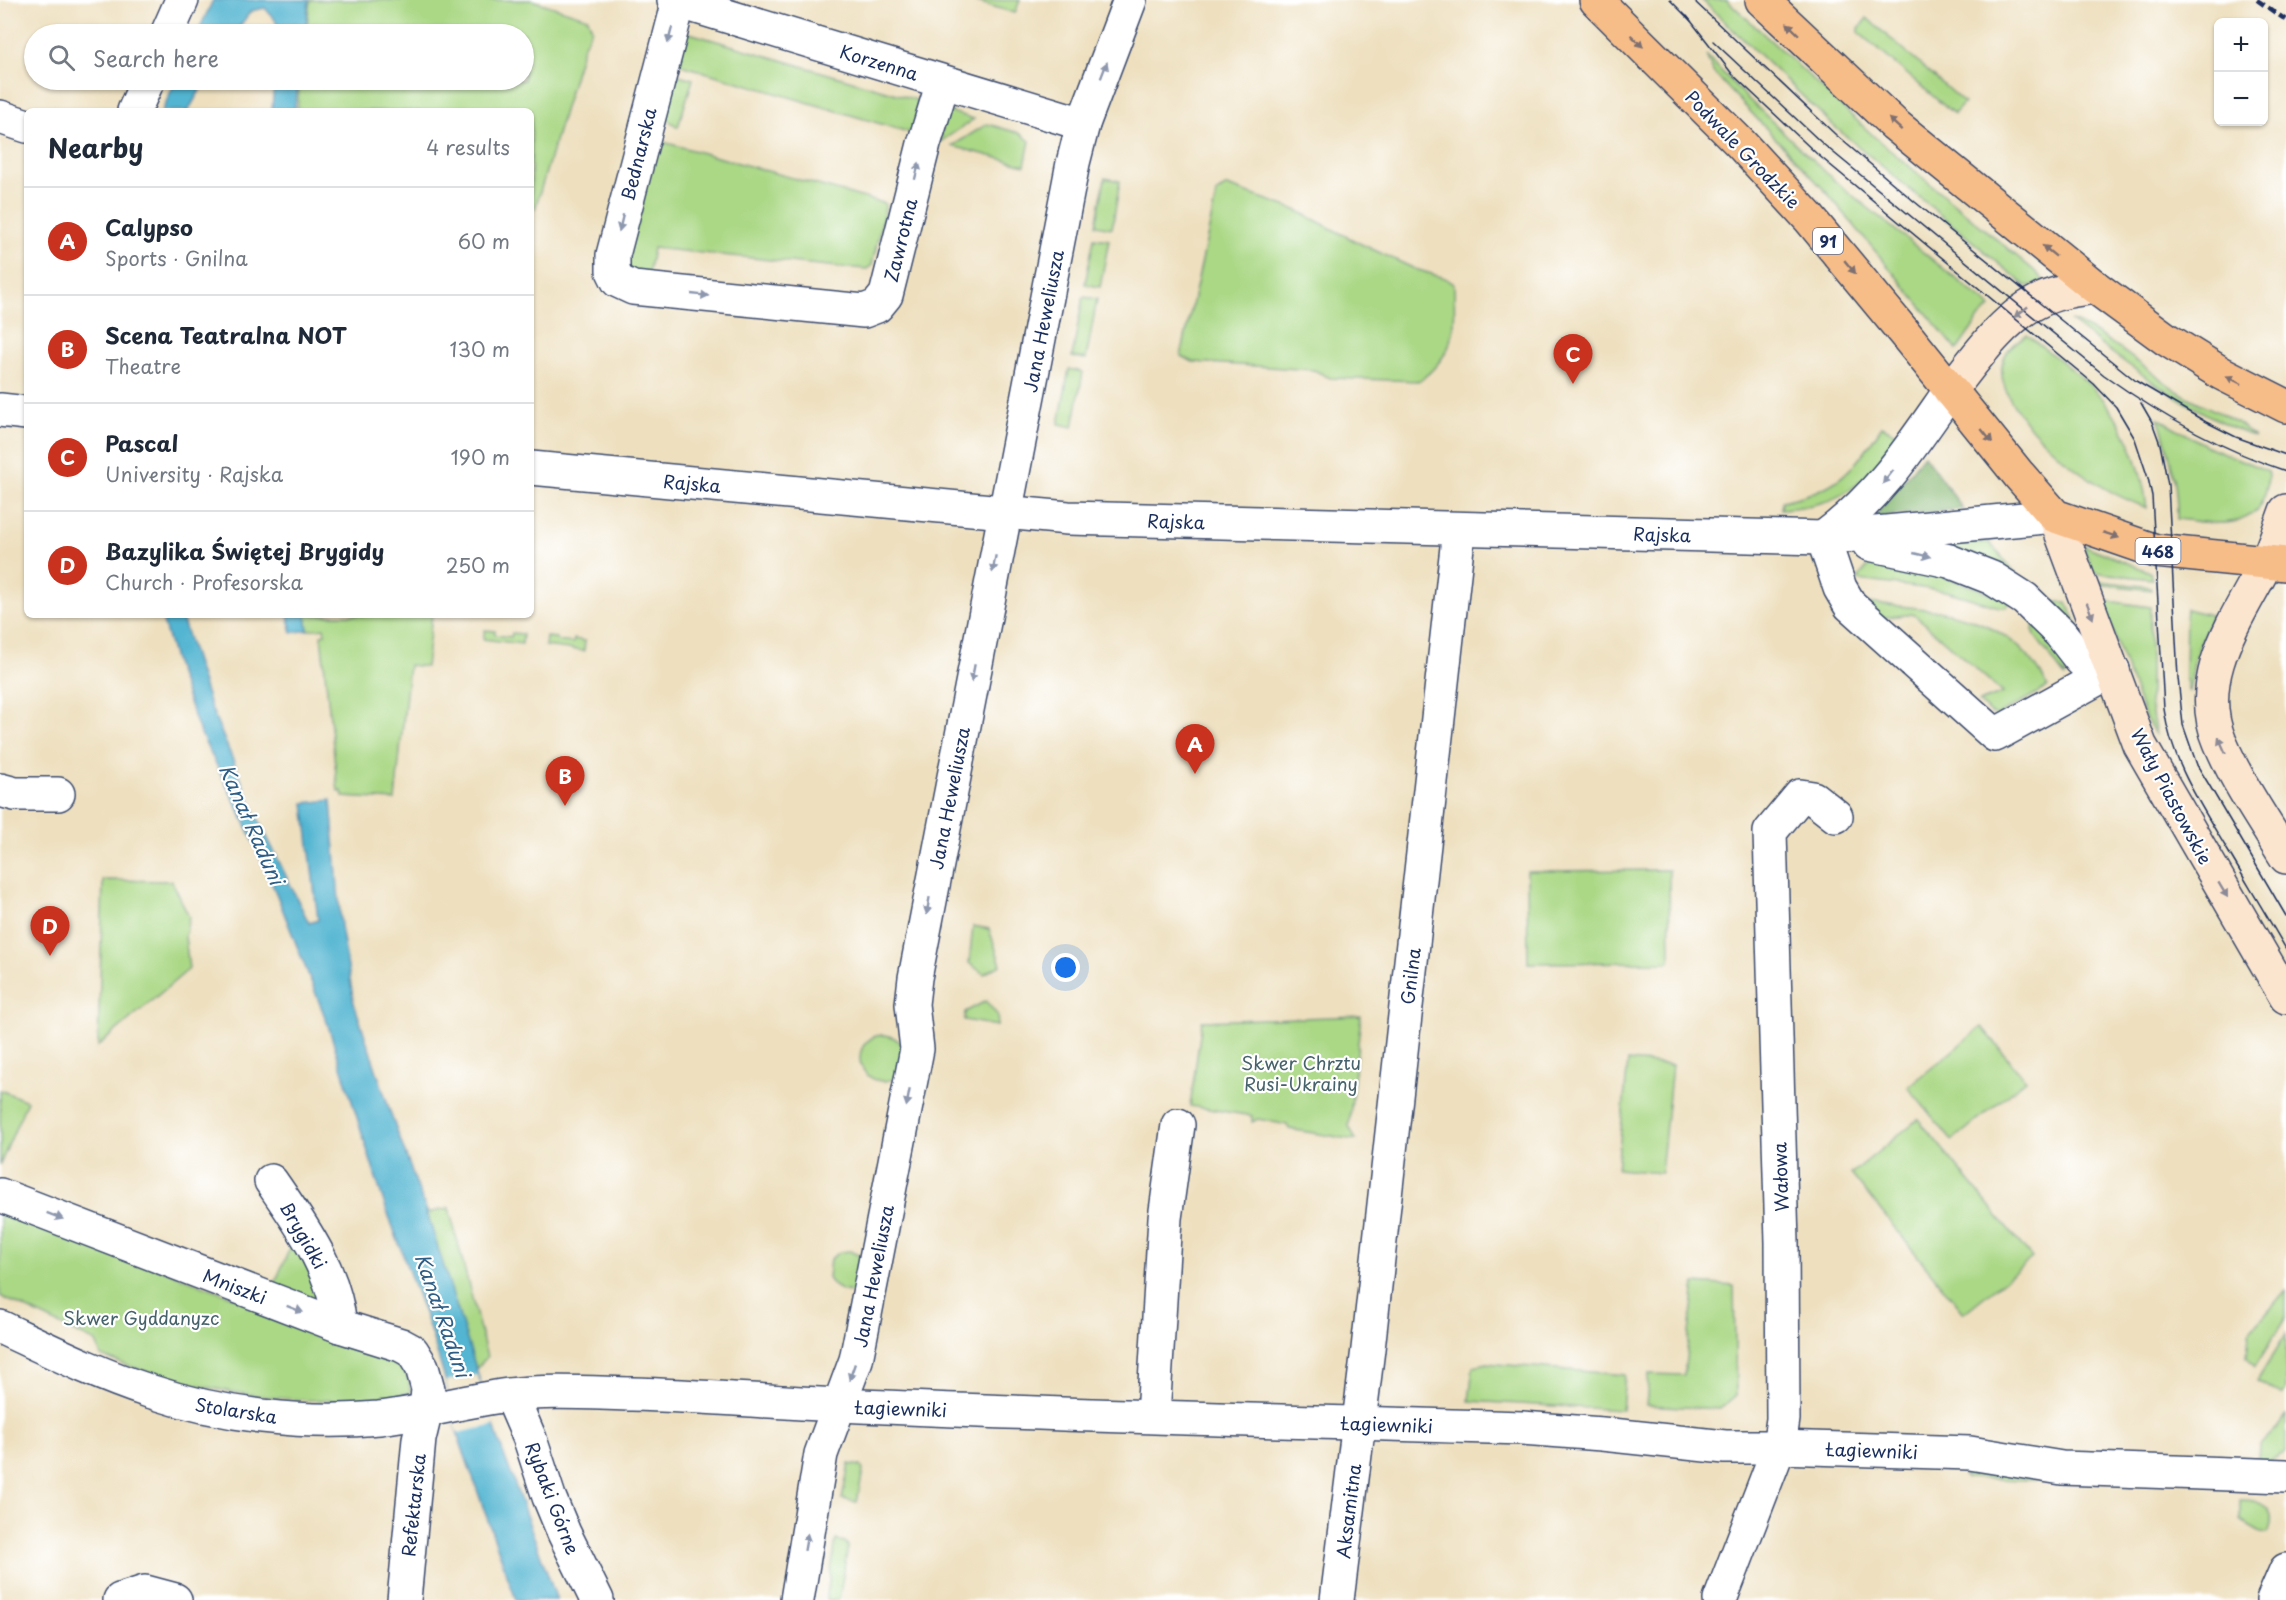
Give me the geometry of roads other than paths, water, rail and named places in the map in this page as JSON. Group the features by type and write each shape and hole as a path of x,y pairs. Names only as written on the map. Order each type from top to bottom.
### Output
{"main road":[{"name":"Podwale Grodzkie","path":"1596,0 1740,144 1809,218 2055,516"},
{"path":"1762,0 1903,132 2095,287 2166,339 2221,373 2286,406"},
{"path":"1950,391 1979,354 2024,310 2037,301 2064,291 2095,287"},
{"path":"2286,511 2276,564 2219,655 2212,688 2213,714 2219,741 2286,858"},
{"name":"468","path":"2055,516 2156,551 2276,564"},
{"name":"Wały Piastowskie","path":"2055,516 2140,745 2286,997"}],"street":[{"path":"171,24 182,0"},
{"name":"Jana Heweliusza","path":"797,1600 821,1454 856,1360 917,1049 912,1004 915,978 1072,163 1083,124 1130,0"},
{"name":"Korzenna","path":"677,1 1083,124"},
{"name":"Bednarska","path":"642,289 633,288 618,281 613,271 613,255 677,1"},
{"name":"Zawrotna","path":"642,289 864,312 877,306 886,295 924,144 943,82"},
{"path":"135,108 143,90"},
{"path":"0,117 24,125"},
{"path":"1823,538 1857,512 1873,496 1950,391"},
{"path":"0,410 24,414"},
{"name":"Rajska","path":"534,468 1068,518 1823,538 2055,516"},
{"name":"Gnilna","path":"1359,1423 1459,529"},
{"path":"1823,538 1919,554 1966,567 1992,578 2025,598 2060,633 2081,660 2113,670"},
{"path":"1823,538 1840,588 1850,605 1995,735 2113,670"},
{"path":"0,789 15,794 58,794"},
{"name":"Wałowa","path":"1720,1600 1779,1448 1783,1419 1782,1242 1770,832 1800,796 1813,798 1836,816"},
{"path":"1153,1416 1165,1218 1178,1125"},
{"name":"Brygidki","path":"271,1181 304,1227 322,1261 339,1315 340,1326"},
{"name":"Mniszki","path":"0,1195 340,1326 401,1345 412,1352 422,1367 428,1389 438,1408"},
{"name":"Stolarska","path":"0,1327 114,1379 180,1401 247,1413 293,1418 370,1418 498,1397"},
{"name":"Łagiewniki","path":"498,1397 554,1392 623,1394 840,1406 1522,1428 1725,1447 1970,1453 2062,1468 2286,1476"},
{"name":"Rybaki Górne","path":"498,1397 530,1439 549,1497 597,1600"},
{"name":"Refektarska","path":"404,1600 419,1439 438,1408"},
{"name":"Aksamitna","path":"1337,1600 1359,1423"},
{"path":"2274,1600 2286,1570"},
{"path":"120,1600 145,1592 175,1600"}],"water":[{"path":"213,0 309,0 306,24 276,24 265,8 251,11 241,24 202,24"},
{"path":"171,90 200,90 190,108 163,108"},
{"path":"273,90 297,90 294,108 272,108"},
{"name":"Kanał Raduni","path":"162,618 182,618 210,705 253,808 309,923 318,920 304,803 331,800 341,926 354,1003 427,1213 498,1438 557,1600 516,1600 457,1433 447,1386 431,1333 381,1194 327,1022 276,893 242,816 199,730"},
{"path":"289,618 306,618 308,630 292,633"}],"tram line":[{"path":"1670,0 1691,21"},
{"path":"1693,0 1836,135 2136,381 2236,437 2286,455"},
{"path":"1687,16 1733,75 1817,154 2094,384 2116,407 2135,439 2152,496 2164,709 2173,746 2196,797 2286,949"},
{"path":"1713,41 1823,144 2104,375 2191,430 2237,452 2286,471"},
{"path":"2141,403 2152,422 2160,444 2168,485 2178,678 2183,725 2197,765 2286,916"}],"railway":[{"path":"2257,0 2286,20"}],"place":[{"name":"Pascal","path":"1573,384"},
{"name":"Calypso","path":"1195,774"},
{"name":"Scena Teatralna NOT","path":"565,806"},
{"name":"Bazylika Świętej Brygidy","path":"50,956"}],"park label":[{"name":"Skwer Chrztu Rusi-Ukrainy","path":"1301,1072"},
{"name":"Skwer Gyddanyzc","path":"141,1317"}]}
